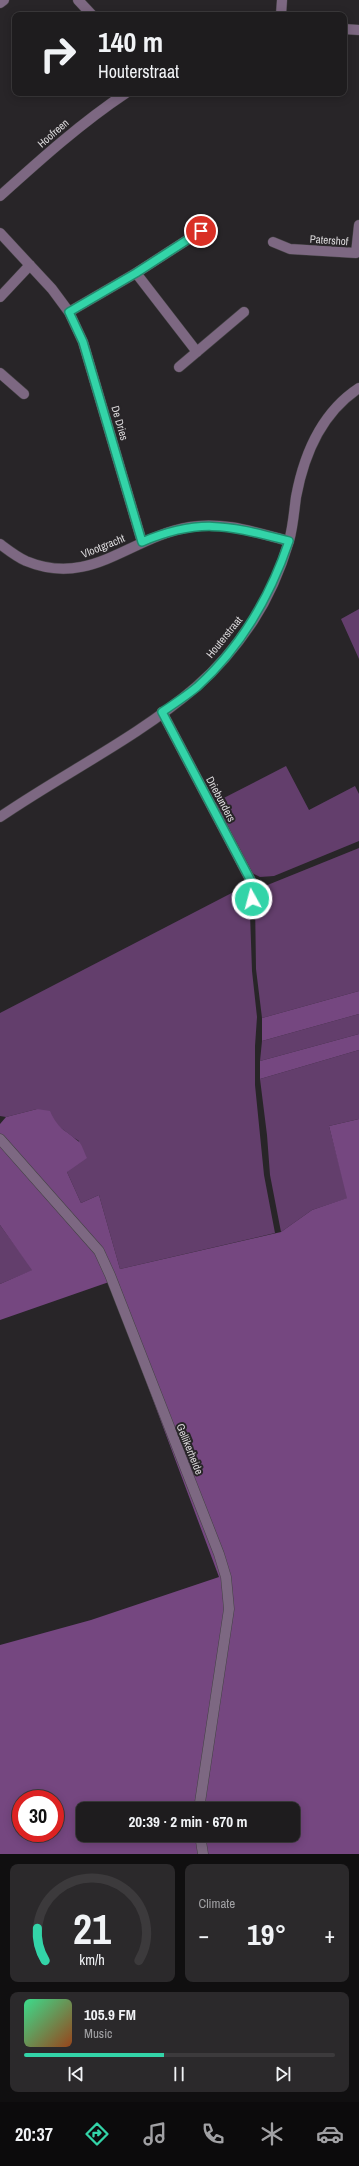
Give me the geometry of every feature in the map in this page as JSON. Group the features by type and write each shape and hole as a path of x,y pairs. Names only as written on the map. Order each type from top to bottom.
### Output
{"street":[{"path":"0,3 4,0"},
{"path":"78,0 89,12"},
{"path":"280,12 282,0"},
{"path":"347,29 359,30"},
{"name":"Hoofreen","path":"0,196 67,136 94,114 121,96"},
{"name":"Patershof","path":"273,242 290,249 356,253 359,225"},
{"path":"69,312 136,273 201,231"},
{"name":"De Dries","path":"0,233 30,264 69,312 83,342 142,542"},
{"path":"0,297 30,264"},
{"path":"136,273 197,352"},
{"path":"179,367 244,312"},
{"path":"0,373 24,394"},
{"name":"Houterstraat","path":"0,817 162,712 196,687 226,657 253,620 271,586 289,541 304,462 314,440 334,409 359,388"},
{"name":"Vlootgracht","path":"0,544 24,560 47,568 76,570 96,564 167,532 192,526 217,526 245,530 289,541"},
{"name":"Driebunders","path":"162,712 252,883 252,899"},
{"name":"Gellikerheide","path":"0,1139 98,1250 110,1275 219,1554 226,1577 230,1609 200,1802"},
{"path":"201,1842 203,1854"}],"shaded area":[{"path":"359,609 359,659 341,619"},
{"path":"286,766 309,810 355,786 359,794 359,841 274,876 260,877 252,873 214,803"},
{"path":"359,848 359,991 262,1018 256,969 255,901 259,890 265,886"},
{"path":"249,884 252,971 257,1017 255,1085 264,1175 275,1233 120,1269 99,1195 81,1203 67,1172 79,1141 37,1109 6,1117 0,1116 0,1013"},
{"path":"359,991 359,1014 262,1041 262,1018"},
{"path":"359,1014 359,1034 260,1061 262,1041"},
{"path":"359,1034 359,1050 260,1079 260,1061"},
{"path":"359,1050 359,1119 329,1126 348,1198 312,1210 281,1232 270,1175 260,1079"},
{"path":"37,1109 50,1111 56,1122 79,1142 87,1158 67,1172 81,1203 99,1195 120,1269 281,1232 312,1210 347,1198 329,1126 359,1119 359,1854 0,1854 0,1645 91,1620 219,1577 109,1282 0,1320 0,1284 32,1270 0,1225 0,1124 6,1117"},
{"path":"0,1225 33,1270 0,1284"}],"route":[{"path":"201,231 136,273 69,312 83,342 142,542 167,532 192,526 217,526 245,530 289,541 282,562 253,620 226,657 196,687 162,712 252,883 252,899"}]}
